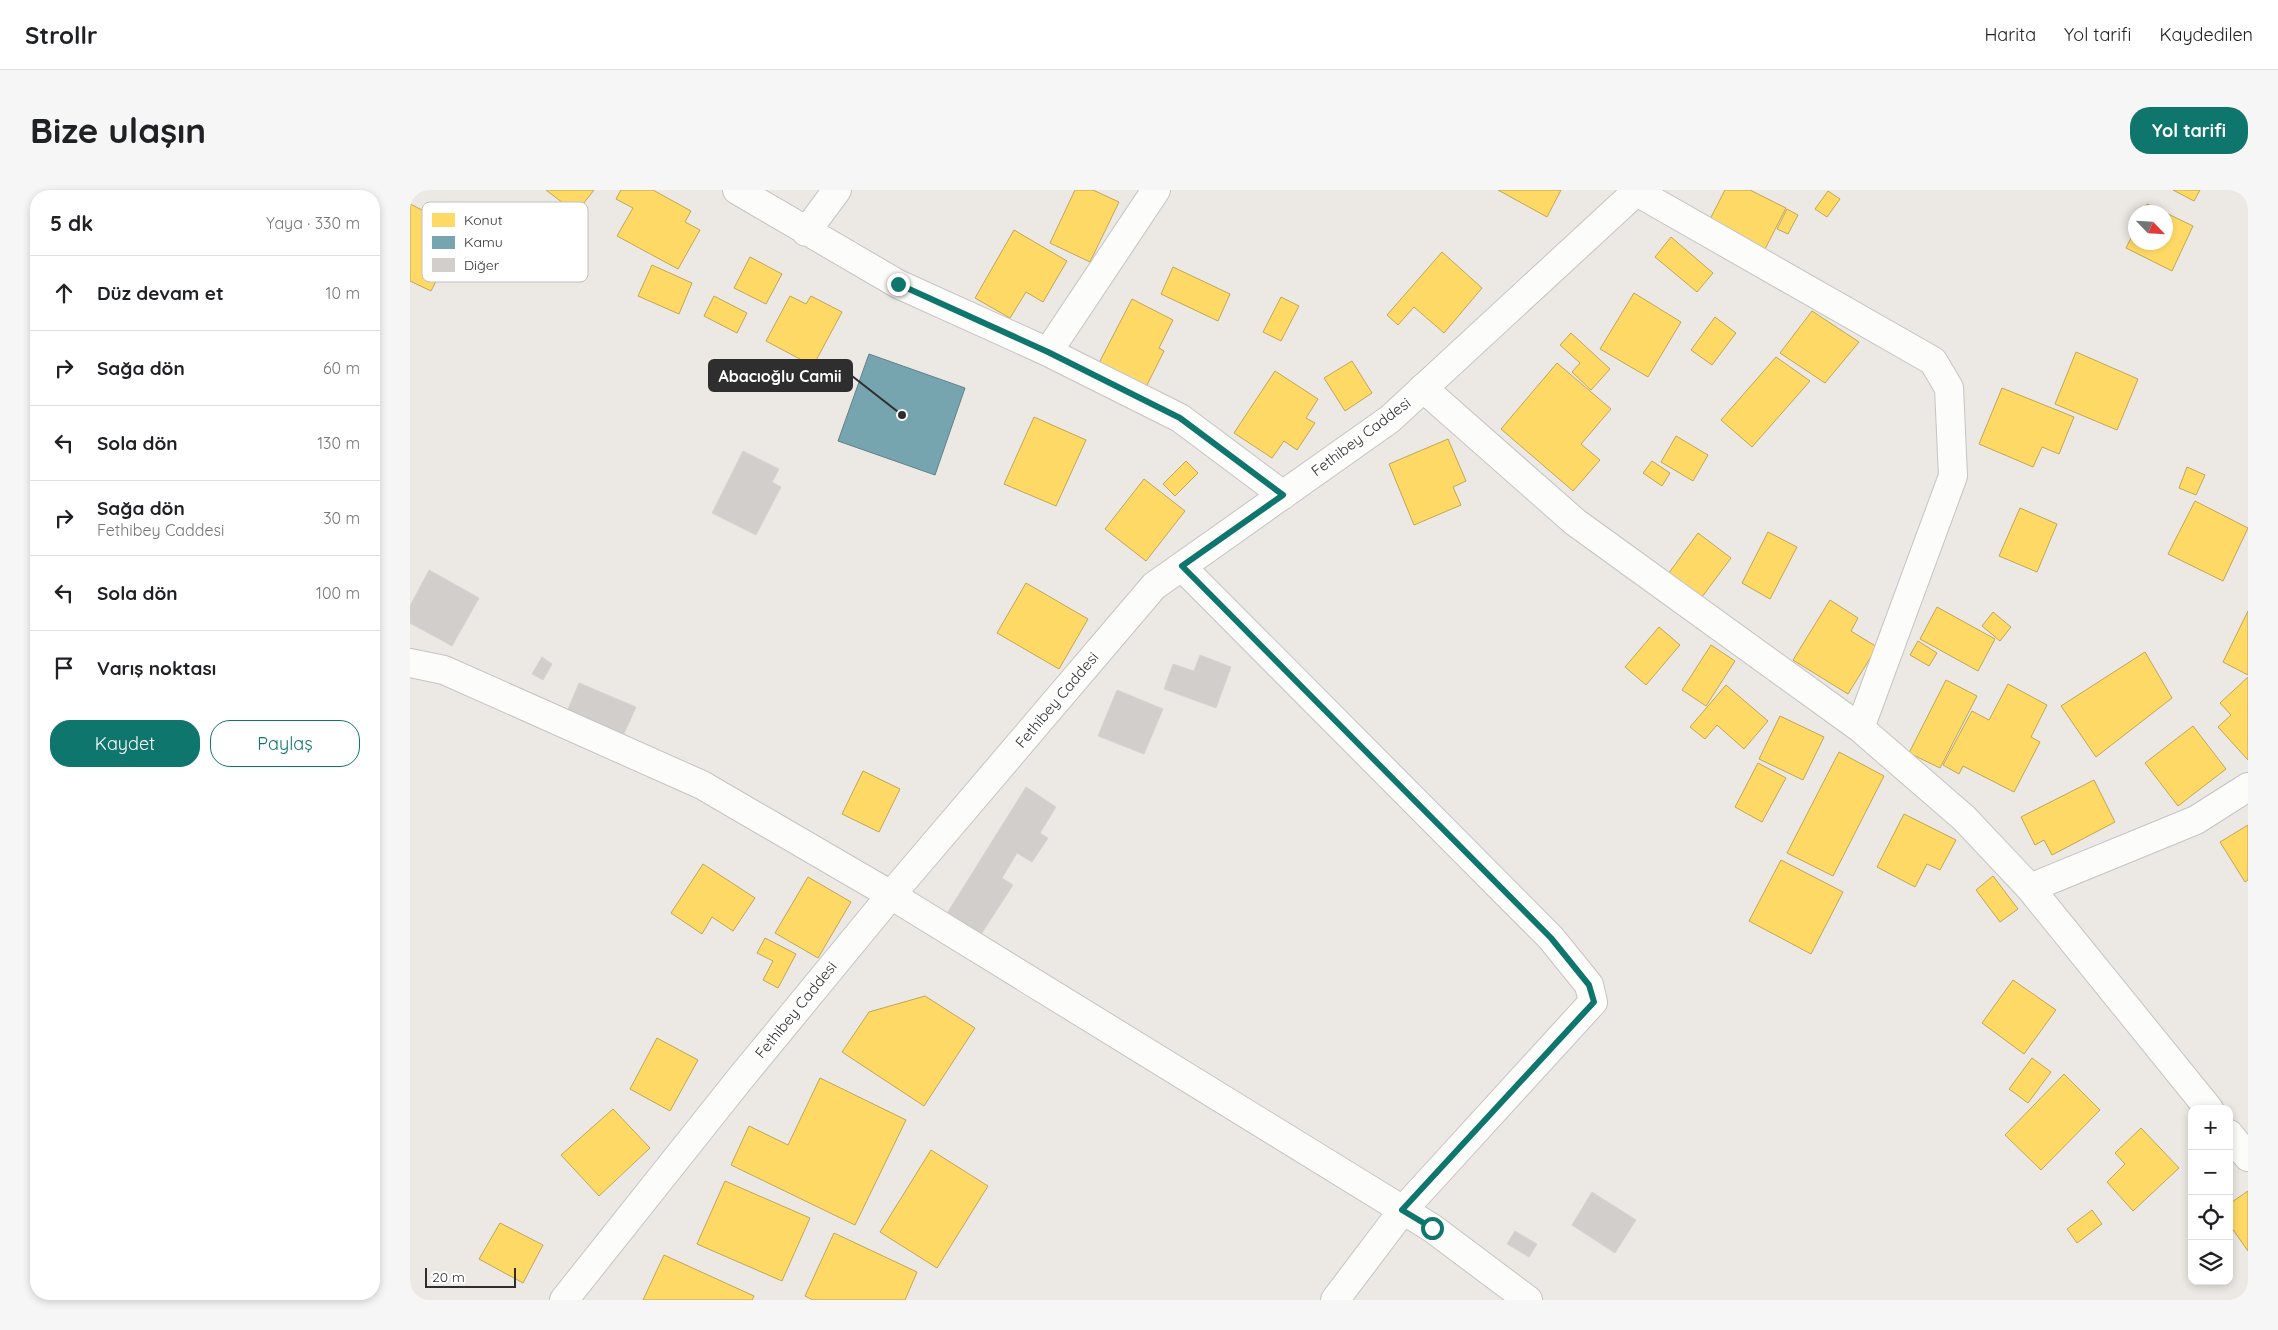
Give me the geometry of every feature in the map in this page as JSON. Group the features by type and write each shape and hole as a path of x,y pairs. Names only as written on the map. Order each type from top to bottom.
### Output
{"street":[{"path":"737,190 898,284 1048,352 1180,418 1283,495"},
{"path":"806,232 838,190"},
{"path":"1048,352 1156,190"},
{"path":"1638,191 1933,361 1949,388 1953,476 1860,728"},
{"name":"Fethibey Caddesi","path":"565,1300 738,1080 891,895 1154,586 1390,419 1638,191"},
{"path":"1423,388 1575,522 1860,728 1964,818 2030,888 2206,1105"},
{"path":"1182,566 1551,938 1589,985 1594,1002 1402,1210 1335,1300"},
{"path":"410,663 444,670 702,786 891,895 1432,1228 1528,1300"},
{"path":"2030,888 2196,820 2248,787"},
{"path":"2233,1139 2248,1157"}],"building: Konut":[{"path":"546,190 594,190 585,202 562,202"},
{"path":"621,190 653,190 691,211 685,222 700,230 678,269 617,236 633,208 616,199"},
{"path":"1075,190 1093,190 1119,202 1090,262 1050,243"},
{"path":"1498,190 1561,190 1547,217"},
{"path":"1725,190 1750,190 1786,208 1765,249 1709,221"},
{"path":"2173,190 2200,190 2194,201"},
{"path":"1828,191 1840,199 1827,217 1815,209"},
{"path":"410,204 422,210 422,282 436,282 431,291 410,281"},
{"path":"1787,209 1798,215 1788,234 1777,229"},
{"path":"2173,216 2193,226 2172,271 2130,250 2173,250"},
{"path":"1014,230 1067,261 1043,302 1026,292 1010,318 975,298"},
{"path":"1671,237 1713,273 1697,292 1655,257"},
{"path":"1442,252 1482,288 1444,333 1414,307 1398,325 1387,315"},
{"path":"750,257 782,274 766,304 734,288"},
{"path":"652,265 692,283 679,314 638,296"},
{"path":"1173,267 1230,294 1218,321 1161,294"},
{"path":"1634,293 1681,322 1648,377 1600,349"},
{"path":"714,296 747,313 737,333 704,316"},
{"path":"790,296 806,304 811,296 842,312 813,366 766,341"},
{"path":"1281,297 1299,306 1281,341 1263,332"},
{"path":"1132,299 1173,320 1159,348 1164,351 1146,387 1099,363"},
{"path":"1812,311 1859,342 1825,383 1780,353"},
{"path":"1715,317 1736,333 1712,365 1691,350"},
{"path":"1571,333 1610,369 1591,390 1572,372 1580,363 1560,345"},
{"path":"2076,352 2138,379 2117,430 2055,404"},
{"path":"1776,357 1810,381 1752,447 1721,420"},
{"path":"1352,361 1372,393 1345,411 1324,378"},
{"path":"1557,363 1611,409 1581,444 1600,460 1573,491 1501,429"},
{"path":"1275,371 1318,399 1306,418 1315,423 1297,450 1284,441 1272,458 1234,433"},
{"path":"2002,388 2074,417 2059,454 2042,447 2033,467 1979,444"},
{"path":"1034,417 1086,440 1056,506 1004,484"},
{"path":"1676,436 1708,455 1693,481 1661,462"},
{"path":"1448,439 1466,481 1453,487 1461,505 1414,525 1389,464"},
{"path":"1186,461 1198,473 1175,496 1163,484"},
{"path":"1652,461 1670,473 1662,486 1643,473"},
{"path":"2187,467 2205,475 2196,495 2179,488"},
{"path":"1144,479 1185,511 1146,561 1105,529"},
{"path":"2195,501 2248,528 2223,581 2168,554"},
{"path":"2020,508 2057,524 2037,572 1999,556"},
{"path":"1768,532 1797,547 1770,599 1742,583"},
{"path":"1698,533 1731,558 1699,601 1666,577"},
{"path":"1026,583 1088,619 1059,669 997,633"},
{"path":"1830,600 1858,618 1851,631 1877,647 1848,694 1793,660"},
{"path":"1937,607 1995,639 1978,671 1920,639"},
{"path":"2248,611 2248,675 2223,662"},
{"path":"1993,612 2011,627 2000,641 1982,626"},
{"path":"1659,627 1680,645 1646,685 1625,667"},
{"path":"1918,641 1937,653 1929,666 1910,655"},
{"path":"1711,645 1735,661 1706,706 1682,690"},
{"path":"2145,652 2172,698 2096,757 2061,706"},
{"path":"2248,677 2248,760 2218,727 2231,715 2220,703"},
{"path":"1946,680 1977,696 1940,768 1909,753"},
{"path":"2008,684 2047,705 2031,737 2040,742 2014,792 1963,766 1959,774 1943,765 1972,711 1989,720"},
{"path":"1726,685 1768,721 1744,749 1717,725 1705,739 1690,727"},
{"path":"1780,716 1824,737 1803,780 1759,759"},
{"path":"2193,726 2226,769 2178,806 2145,763"},
{"path":"1839,752 1884,776 1833,876 1787,853"},
{"path":"1758,763 1786,778 1762,822 1735,807"},
{"path":"863,771 900,789 879,832 842,814"},
{"path":"2094,780 2115,822 2052,855 2044,840 2035,845 2021,817"},
{"path":"1904,814 1956,840 1940,870 1927,864 1915,887 1877,867"},
{"path":"2248,825 2248,880 2245,882 2220,842"},
{"path":"1781,860 1843,892 1811,954 1749,921"},
{"path":"703,864 755,898 733,931 712,917 702,934 671,913"},
{"path":"1993,876 2018,909 2000,922 1976,890"},
{"path":"808,877 851,902 818,958 775,933"},
{"path":"765,938 796,954 778,988 763,980 773,961 757,953"},
{"path":"2013,980 2056,1010 2024,1054 1982,1023"},
{"path":"925,996 975,1028 924,1106 842,1052 869,1012"},
{"path":"657,1038 698,1060 670,1111 630,1089"},
{"path":"2032,1058 2051,1072 2028,1103 2009,1089"},
{"path":"2064,1074 2100,1110 2041,1170 2005,1135"},
{"path":"820,1078 906,1120 855,1225 731,1165 749,1126 788,1145"},
{"path":"613,1109 650,1148 599,1196 561,1155"},
{"path":"2141,1128 2179,1168 2133,1211 2107,1182 2125,1164 2115,1153"},
{"path":"931,1150 988,1186 937,1268 880,1232"},
{"path":"725,1181 810,1218 782,1281 697,1244"},
{"path":"2248,1191 2248,1251 2233,1230 2233,1201"},
{"path":"2092,1210 2102,1224 2077,1243 2067,1229"},
{"path":"500,1223 543,1245 523,1283 479,1259"},
{"path":"834,1233 917,1272 905,1300 813,1300 805,1296"},
{"path":"664,1255 754,1296 752,1300 643,1300"}],"building: Kamu":[{"path":"869,354 965,388 935,475 838,441"}],"building: Diğer":[{"path":"743,451 779,469 772,482 781,487 756,535 712,513"},
{"path":"429,570 479,598 452,646 410,623 410,606"},
{"path":"1200,655 1231,667 1216,708 1164,689 1173,664 1194,671"},
{"path":"542,657 552,664 543,680 532,674"},
{"path":"579,683 636,707 619,745 563,721"},
{"path":"1117,690 1163,709 1144,754 1098,736"},
{"path":"1026,787 1056,807 1040,833 1048,838 1032,862 1017,853 1002,878 1013,885 980,936 946,915"},
{"path":"1592,1192 1636,1220 1615,1253 1572,1225"},
{"path":"1515,1231 1537,1244 1529,1257 1507,1244"}],"place":[{"name":"Abacıoğlu Camii","path":"902,415"}],"route":[{"path":"898,284 1048,352 1180,418 1283,495 1182,566 1551,938 1589,985 1594,1002 1402,1210 1432,1228"}]}
